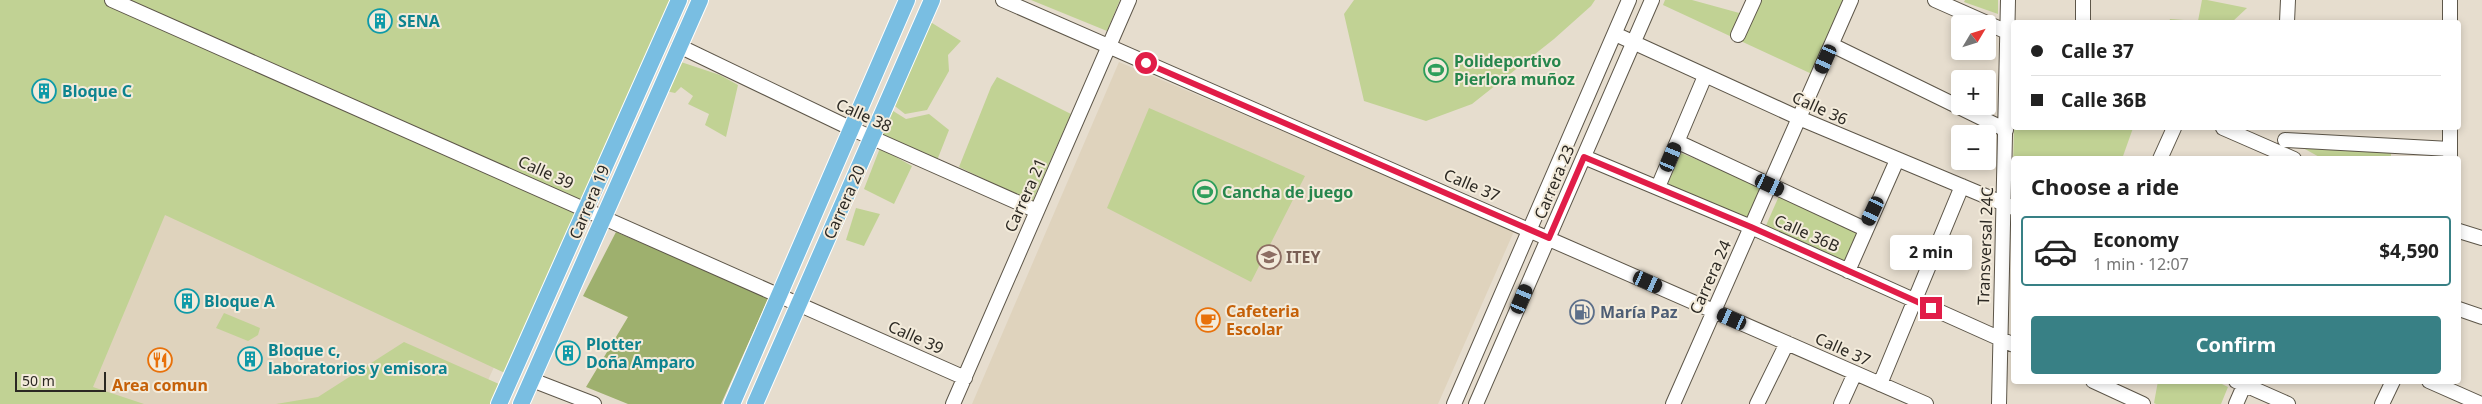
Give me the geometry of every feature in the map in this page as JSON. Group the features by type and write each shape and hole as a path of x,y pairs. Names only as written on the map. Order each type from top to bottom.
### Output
{"main road":[{"name":"Carrera 19","path":"498,404 679,0"},
{"name":"Carrera 19","path":"521,404 700,0"},
{"name":"Carrera 20","path":"732,404 907,0"},
{"name":"Carrera 20","path":"755,404 932,0"}],"street":[{"name":"Calle 39","path":"112,0 586,208 964,378"},
{"name":"Calle 37","path":"1003,0 1549,238 1923,404"},
{"name":"Carrera 21","path":"953,404 1129,0"},
{"name":"Carrera 23","path":"1454,404 1629,0"},
{"name":"Carrera 23","path":"1476,404 1652,0"},
{"path":"1738,35 1754,0"},
{"name":"Carrera 24","path":"1674,404 1852,0"},
{"path":"1935,0 2011,34"},
{"name":"Transversal 24C","path":"1999,404 2000,339 2008,280 2009,206 2006,130 2011,34 2008,0"},
{"path":"2082,20 2083,0"},
{"path":"2287,20 2288,0"},
{"path":"2450,0 2450,20"},
{"name":"Calle 36","path":"1614,34 1799,118 2009,206"},
{"path":"1832,45 2006,130"},
{"name":"Calle 38","path":"679,46 850,128 1037,211"},
{"path":"1658,187 1705,76"},
{"path":"2161,156 2173,130"},
{"path":"2228,130 2286,156"},
{"path":"2290,156 2285,134 2450,154 2450,130"},
{"path":"1678,142 1865,228"},
{"name":"Calle 36B","path":"1584,157 1751,227 2011,344"},
{"path":"1848,271 1896,160"},
{"path":"1880,384 1962,186"},
{"path":"2461,232 2482,238"},
{"path":"2461,310 2482,316"},
{"path":"1757,404 1787,343"},
{"path":"1840,404 1855,373"},
{"path":"532,380 594,404"},
{"path":"2100,384 2144,404"},
{"path":"2236,404 2241,384"},
{"path":"2246,384 2288,404"},
{"path":"2382,404 2392,384"},
{"path":"2436,384 2481,404"}],"shaded area":[{"path":"0,0 567,209 477,404 0,404"},
{"name":"ITEY","path":"1119,62 1515,229 1438,404 972,404"}],"green space":[{"path":"0,0 672,0 507,374 165,215 93,387 144,404 0,404"},
{"path":"1031,0 1120,0 1107,31"},
{"name":"Polideportivo Pierlora muñoz","path":"1354,0 1595,0 1591,6 1554,39 1472,104 1426,121 1364,101 1344,14"},
{"path":"1665,0 1692,0 1743,14 1747,0 1846,0 1814,75 1663,5"},
{"path":"1965,0 1998,0 1998,14 1964,2"},
{"path":"2202,0 2247,8 2234,20 2198,20"},
{"path":"924,18 961,41 948,55 949,71 927,110 905,114 891,103"},
{"path":"681,62 720,75 738,85 726,137 705,125 709,114 688,104 693,96 681,87 675,93 666,91"},
{"path":"997,77 1071,114 1032,202 959,167 991,87"},
{"name":"Cancha de juego","path":"1149,108 1305,176 1251,282 1107,208"},
{"path":"890,109 906,119 929,114 949,130 936,163 879,134"},
{"path":"2014,130 2132,130 2123,156 2013,156"},
{"path":"2294,143 2391,151 2391,156 2318,156"},
{"path":"880,148 912,166 894,204 864,189"},
{"path":"1681,153 1763,187 1749,222 1666,188"},
{"path":"1779,196 1862,233 1847,267 1764,230"},
{"path":"856,208 880,214 864,246 846,240"},
{"path":"616,232 769,297 721,404 628,404 586,387 628,317 583,296"},
{"path":"224,313 260,328 258,335 248,341 216,328"},
{"path":"404,342 499,384 490,404 276,404 318,397"},
{"path":"2157,384 2222,384 2228,387 2221,404 2154,403"}],"place":[{"name":"SENA","path":"380,21"},
{"name":"Polideportivo Pierlora muñoz","path":"1436,70"},
{"name":"Bloque C","path":"44,91"},
{"name":"Cancha de juego","path":"1205,192"},
{"name":"ITEY","path":"1269,257"},
{"name":"Bloque A","path":"187,301"},
{"name":"María Paz","path":"1582,312"},
{"name":"Cafeteria Escolar","path":"1208,320"},
{"name":"Plotter Doña Amparo","path":"568,353"},
{"name":"Bloque c, laboratorios y emisora","path":"250,359"},
{"name":"Area comun","path":"160,360"}],"route":[{"path":"1146,63 1549,238 1584,157 1751,227 1931,308"}]}
